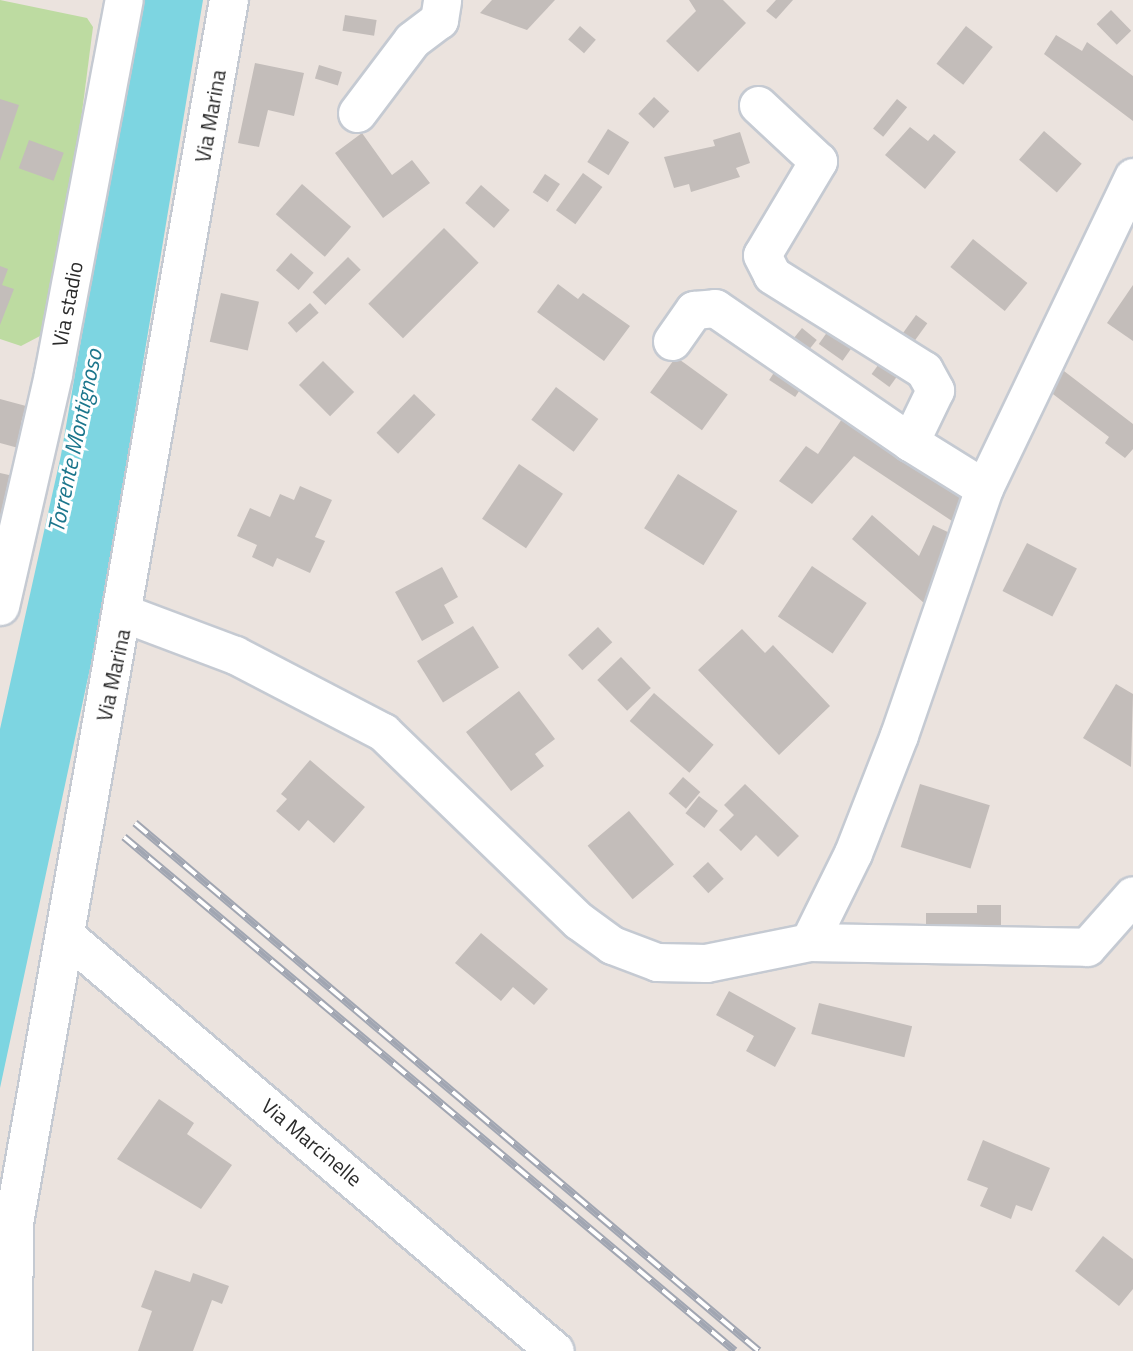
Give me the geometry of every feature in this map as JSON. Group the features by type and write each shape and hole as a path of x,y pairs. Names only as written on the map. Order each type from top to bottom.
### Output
{"main road":[{"name":"Via Marina","path":"13,1351 15,1223 126,614 229,0"}],"street":[{"name":"Via stadio","path":"1,595 53,374 124,0"},
{"path":"357,113 412,40 439,20 442,0"},
{"path":"758,105 818,161 762,255 772,275 924,370 935,390 910,442"},
{"path":"809,942 894,747 984,488 1133,177"},
{"path":"672,341 694,310 715,308 910,442 984,488"},
{"path":"126,614 234,654 383,732 612,945 657,962 706,963 809,942 1087,947 1133,895"},
{"name":"Via Marcinelle","path":"66,936 555,1351"}],"green space":[{"path":"0,0 87,18 93,27 60,283 40,336 21,346 0,339"}],"water":[{"name":"Torrente Montignoso","path":"140,0 203,0 101,617 0,1088 0,729 61,455"}],"building":[{"path":"492,0 555,0 527,30 480,13"},
{"path":"689,0 723,0 746,23 698,72 666,41 696,11"},
{"path":"776,0 793,0 776,19 766,11"},
{"path":"1111,10 1131,31 1117,45 1097,24"},
{"path":"345,15 377,20 374,36 342,31"},
{"path":"580,26 596,40 584,53 568,40"},
{"path":"966,26 993,47 963,85 936,64"},
{"path":"1056,35 1082,51 1087,42 1133,76 1133,121 1044,54"},
{"path":"255,63 304,73 294,116 268,110 259,147 238,143"},
{"path":"319,65 342,72 338,85 315,78"},
{"path":"654,97 669,111 654,128 638,114"},
{"path":"0,99 19,105 0,161"},
{"path":"897,99 907,107 883,137 873,129"},
{"path":"910,127 928,141 934,134 956,152 925,189 885,155"},
{"path":"608,129 629,142 609,175 587,162"},
{"path":"1044,131 1082,164 1057,192 1019,160"},
{"path":"740,132 750,163 736,168 740,177 691,192 689,184 674,188 664,157 715,146 713,140"},
{"path":"362,133 392,175 412,160 430,183 383,218 335,153"},
{"path":"29,140 64,153 54,181 19,168"},
{"path":"583,173 602,187 575,224 556,210"},
{"path":"545,174 560,184 548,202 533,192"},
{"path":"302,184 351,227 325,257 276,214"},
{"path":"481,185 510,210 494,228 465,203"},
{"path":"444,228 479,263 403,338 368,304"},
{"path":"973,239 1027,283 1005,311 950,267"},
{"path":"291,253 314,273 299,290 276,270"},
{"path":"348,257 361,270 325,305 313,292"},
{"path":"0,266 8,269 2,285 14,289 0,325"},
{"path":"558,284 578,299 583,293 630,326 604,361 537,312"},
{"path":"1133,285 1133,341 1107,323"},
{"path":"221,293 259,302 248,350 210,342"},
{"path":"310,303 319,313 296,333 288,323"},
{"path":"916,315 927,323 913,343 902,334"},
{"path":"802,328 817,340 806,353 791,341"},
{"path":"828,331 852,348 843,361 819,344"},
{"path":"676,357 728,395 702,430 650,393"},
{"path":"323,361 354,392 330,416 299,385"},
{"path":"881,361 899,374 889,387 872,374"},
{"path":"779,365 805,382 795,397 769,380"},
{"path":"1064,371 1133,424 1133,449 1125,458 1105,443 1109,437 1049,391"},
{"path":"556,387 598,419 574,452 531,420"},
{"path":"414,394 436,415 398,454 376,433"},
{"path":"0,399 26,406 21,423 38,428 33,452 0,443"},
{"path":"844,416 970,496 958,525 854,456 812,504 779,481 806,446 818,454"},
{"path":"519,464 563,494 526,548 482,519"},
{"path":"0,473 27,479 0,551"},
{"path":"678,474 737,511 703,565 644,528"},
{"path":"300,486 332,500 315,537 325,541 310,573 277,558 273,567 252,557 257,545 237,536 250,508 270,517 280,494 294,500"},
{"path":"872,515 919,556 933,525 954,535 925,604 852,539"},
{"path":"1027,543 1077,568 1052,617 1002,591"},
{"path":"812,566 867,603 833,653 778,617"},
{"path":"442,567 458,597 444,605 454,623 422,641 395,592"},
{"path":"473,626 499,668 443,703 417,661"},
{"path":"598,627 612,642 582,670 568,655"},
{"path":"742,629 765,653 773,645 830,706 779,755 698,670"},
{"path":"621,657 651,688 627,711 597,680"},
{"path":"1116,684 1133,694 1131,767 1083,738"},
{"path":"519,691 555,739 535,754 544,766 511,791 466,732"},
{"path":"654,693 714,745 689,773 630,721"},
{"path":"310,760 365,807 334,843 308,820 299,831 276,811 287,799 281,794"},
{"path":"683,777 700,792 686,809 669,794"},
{"path":"745,784 799,836 778,857 756,835 741,851 719,830 734,815 724,805"},
{"path":"920,784 990,805 971,868 901,847"},
{"path":"699,796 718,811 704,828 685,813"},
{"path":"629,811 674,865 633,899 588,846"},
{"path":"708,862 724,879 708,893 693,876"},
{"path":"977,905 1001,905 1001,936 926,937 926,913 977,913"},
{"path":"481,933 548,989 534,1005 513,987 501,1001 455,963"},
{"path":"729,991 796,1028 775,1067 746,1051 754,1036 716,1015"},
{"path":"819,1003 912,1026 904,1057 811,1034"},
{"path":"159,1099 194,1123 187,1134 232,1165 201,1209 117,1159"},
{"path":"983,1140 1050,1168 1032,1211 1016,1205 1011,1219 980,1206 988,1188 967,1180"},
{"path":"1103,1236 1133,1259 1133,1289 1119,1306 1075,1271"},
{"path":"155,1270 190,1282 193,1273 229,1286 222,1304 212,1300 193,1351 138,1351 152,1311 141,1307"}],"railway":[{"path":"135,823 759,1351"},
{"path":"124,837 735,1351"}]}
